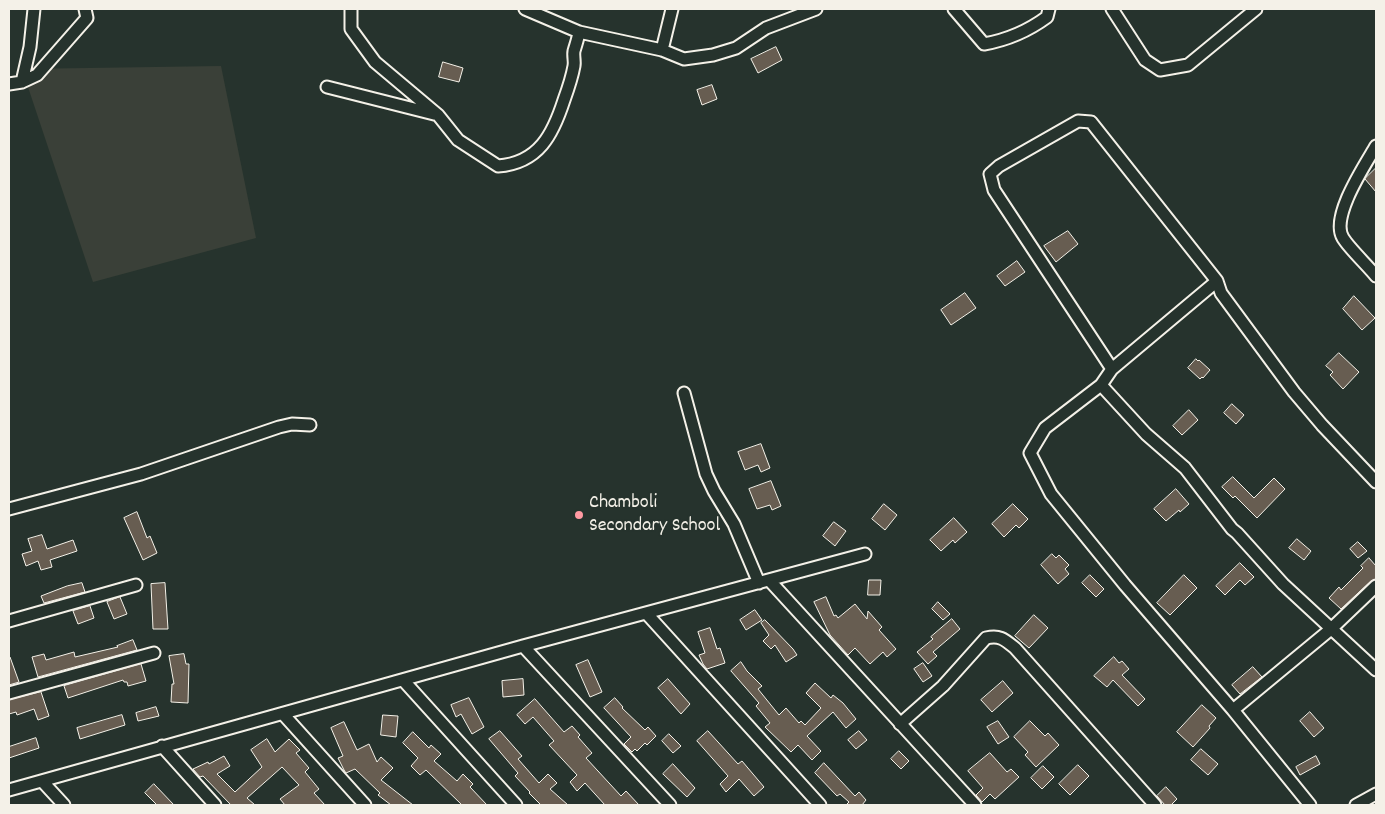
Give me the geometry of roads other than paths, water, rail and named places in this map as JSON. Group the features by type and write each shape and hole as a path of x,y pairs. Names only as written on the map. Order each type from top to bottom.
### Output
{"street":[{"path":"22,82 30,47 34,9"},
{"path":"9,84 22,82 37,75 86,18 85,9"},
{"path":"351,9 352,29 375,62 438,115 458,140 498,166 519,162 534,154 544,143 560,113 574,66 574,52 579,32"},
{"path":"524,9 579,32 662,50 684,59 718,54 736,48 766,28 816,9"},
{"path":"662,50 672,9"},
{"path":"954,9 984,44 1000,41 1034,27 1048,17 1049,9"},
{"path":"1112,9 1145,60 1160,70 1188,65 1256,9"},
{"path":"327,87 438,115"},
{"path":"1112,369 994,190 990,174 999,166 1078,121 1091,122 1217,281 1221,293 1294,392 1322,425 1376,482"},
{"path":"1376,146 1350,192 1341,217 1342,237 1376,276"},
{"path":"1217,281 1112,369 1101,385 1045,428 1030,452 1051,494 1125,585 1233,710 1310,805"},
{"path":"1101,385 1146,434 1184,468 1232,529 1283,584 1376,670"},
{"path":"684,393 706,474 764,582 975,805"},
{"path":"9,509 141,474 278,427 292,424 310,425"},
{"path":"9,790 524,646 865,554"},
{"path":"9,621 136,585"},
{"path":"1233,710 1331,629 1376,586"},
{"path":"647,614 820,805"},
{"path":"900,724 943,686 986,638 995,636 1004,639 1015,648 1155,805"},
{"path":"524,646 670,805"},
{"path":"9,693 154,653"},
{"path":"403,680 516,805"},
{"path":"283,714 366,805"},
{"path":"162,746 215,805"},
{"path":"42,781 64,805"},
{"path":"1356,805 1376,794"}],"place":[{"name":"Chamboli Secondary School","path":"579,515"}]}
